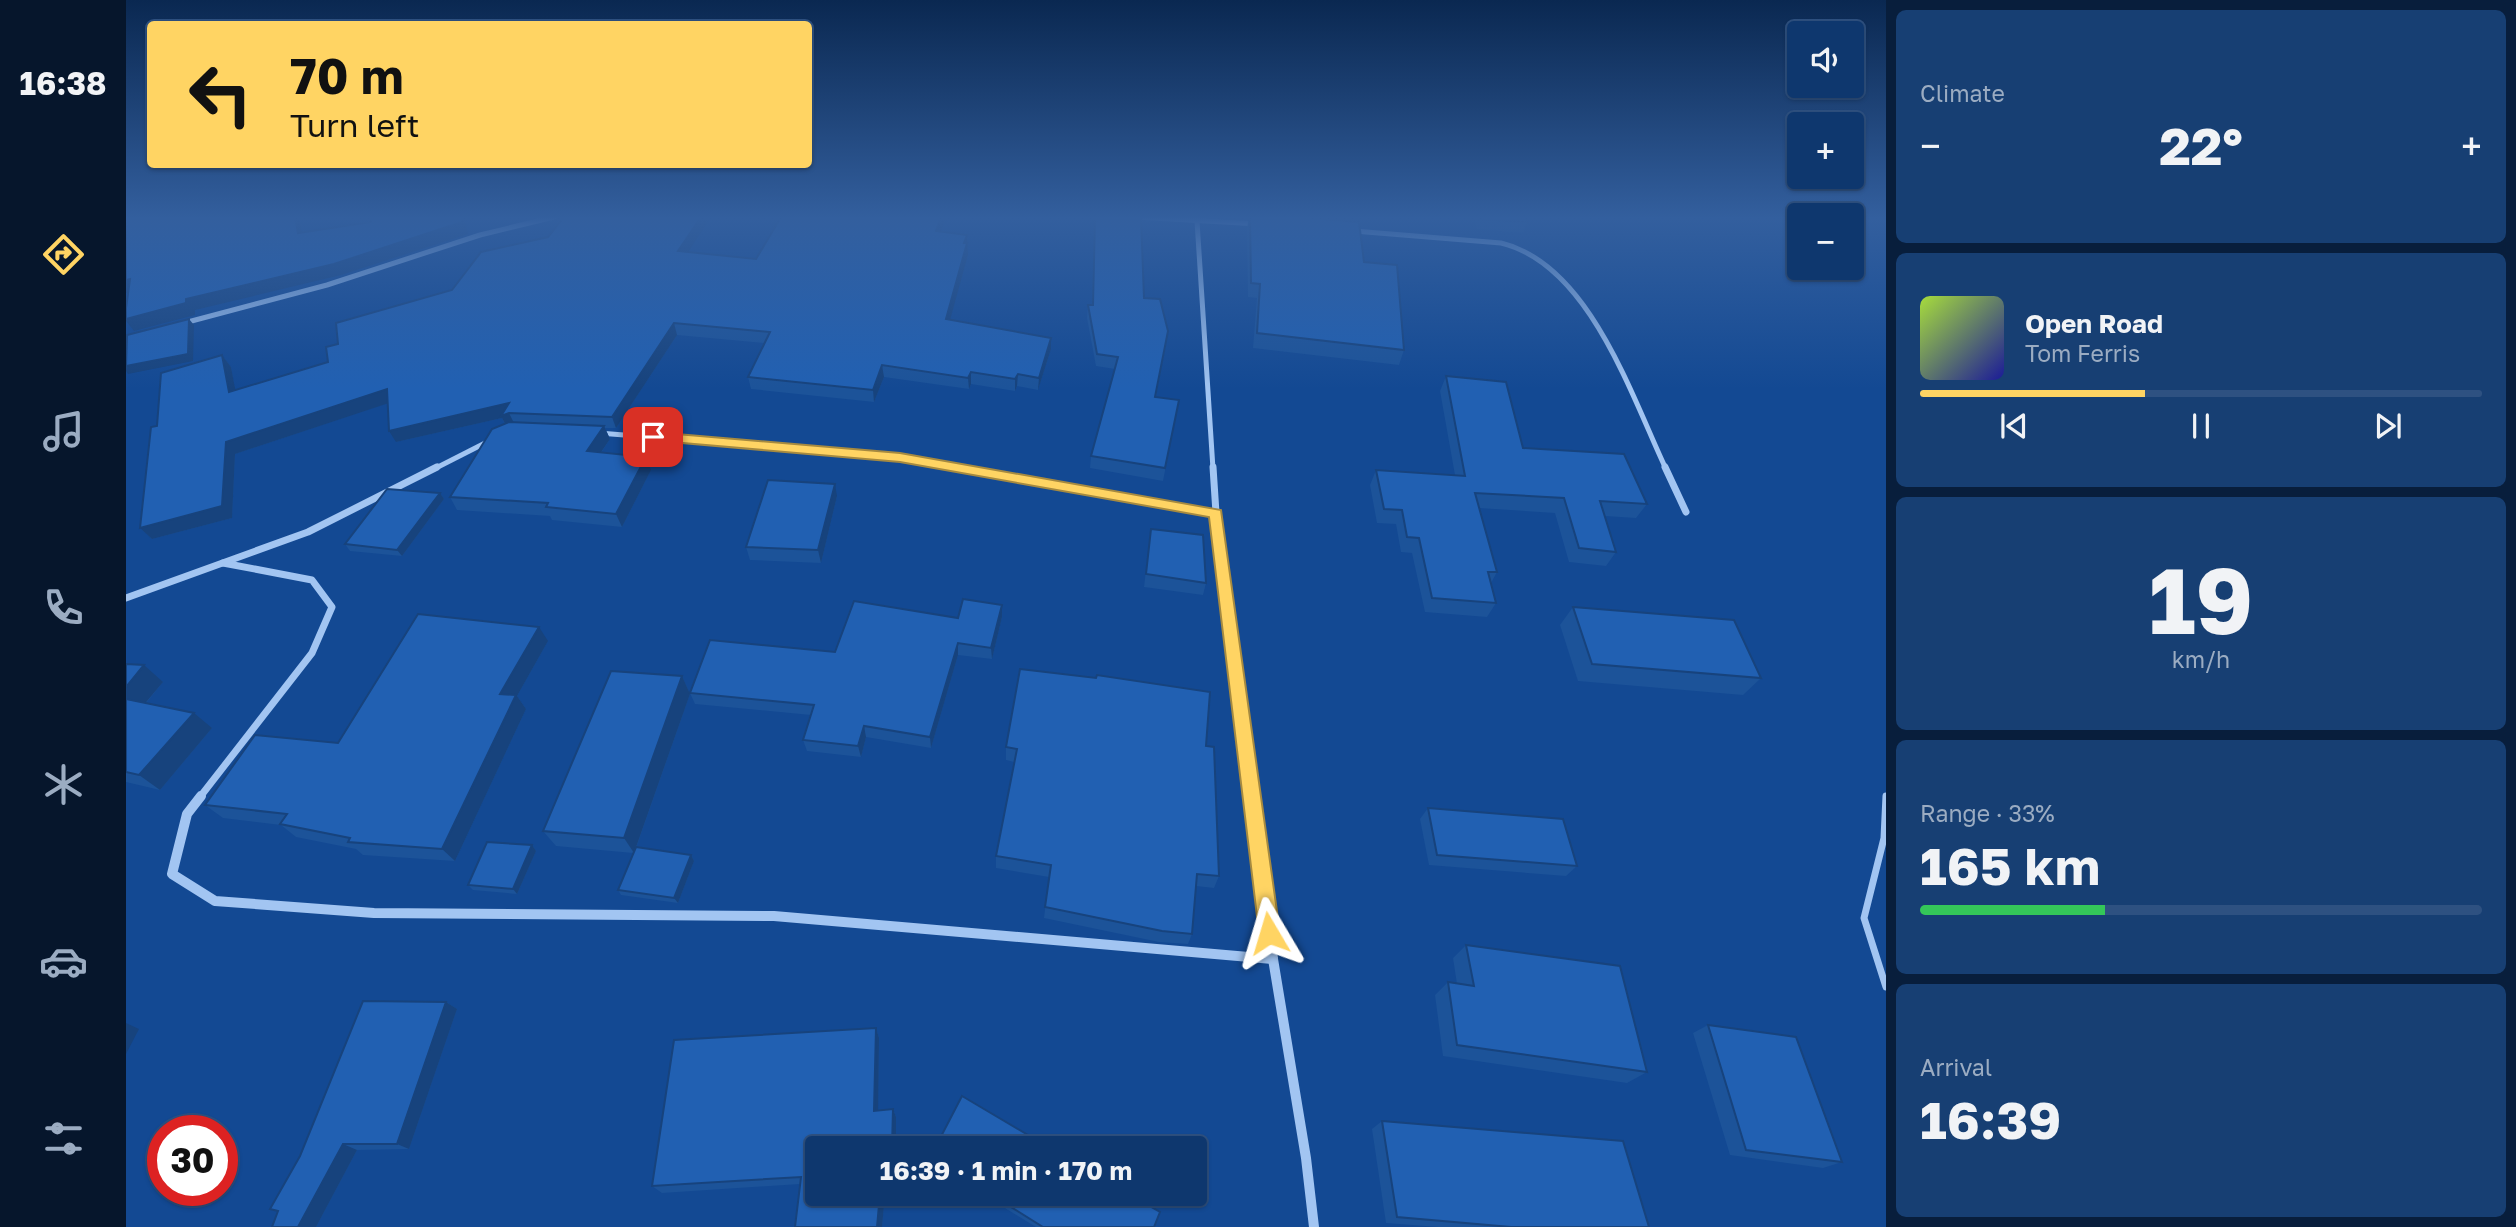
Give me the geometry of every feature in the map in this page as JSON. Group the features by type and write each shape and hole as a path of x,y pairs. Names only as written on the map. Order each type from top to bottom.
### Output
{"street":[{"path":"181,324 360,274"},
{"path":"1200,274 1216,513 1273,959 1306,1158 1314,1227"},
{"path":"1556,274 1594,316 1686,512"},
{"path":"584,433 900,457 1216,513"},
{"path":"126,598 308,531 472,447 504,435"},
{"path":"223,563 312,580 332,607 312,653 187,814 172,874 215,901 374,913 774,916 1273,959"}],"lane":[{"path":"1886,795 1884,838 1864,918 1886,986"}],"building":[{"path":"126,274 291,274 186,299 186,303 126,319 130,279 126,280"},
{"path":"464,274 958,274 946,319 1051,338 1039,378 1018,374 1015,379 971,372 968,378 882,365 873,390 748,377 770,332 674,323 612,417 509,413 501,416 509,403 389,431 387,389 226,442 222,506 140,528 151,427 157,426 161,373 222,355 229,392 328,362 326,347 338,344 336,323 452,290"},
{"path":"1094,274 1143,274 1144,298 1160,299 1168,331 1155,397 1179,400 1165,468 1091,456 1118,357 1097,354 1088,305 1093,305"},
{"path":"1251,274 1398,274 1404,350 1257,333 1260,284 1251,283"},
{"path":"189,319 188,354 126,366 127,335"},
{"path":"1446,376 1506,382 1523,448 1624,454 1647,504 1600,501 1616,552 1579,548 1564,498 1475,493 1497,572 1488,572 1496,603 1432,598 1419,538 1407,537 1402,510 1384,509 1376,470 1465,476"},
{"path":"509,422 604,426 587,451 646,457 616,514 546,507 548,503 450,497 492,429"},
{"path":"768,480 835,484 818,550 746,547"},
{"path":"387,489 440,493 397,550 345,544"},
{"path":"1151,529 1203,535 1206,583 1146,574"},
{"path":"963,599 1002,605 991,648 958,643 930,737 864,726 858,746 803,740 814,705 690,693 710,640 835,652 854,601 958,618"},
{"path":"1573,607 1734,620 1761,678 1592,664"},
{"path":"418,614 539,627 500,694 516,695 442,849 348,842 350,838 280,824 287,814 205,805 255,735 338,743"},
{"path":"126,664 144,665 126,687"},
{"path":"1020,669 1096,678 1097,675 1210,692 1206,746 1214,747 1219,876 1197,874 1192,934 1162,931 1045,907 1051,865 996,856 1017,749 1006,747"},
{"path":"611,671 682,676 624,838 543,831"},
{"path":"126,699 194,713 139,775 126,772"},
{"path":"1428,808 1563,819 1577,866 1437,855"},
{"path":"487,842 532,845 513,889 468,885"},
{"path":"636,847 691,855 674,898 618,890"},
{"path":"1466,945 1620,966 1647,1072 1457,1045 1448,982 1474,986"},
{"path":"363,1001 446,1002 397,1144 343,1144 298,1227 272,1227 278,1211 270,1209 300,1156"},
{"path":"1708,1025 1796,1037 1842,1162 1746,1150"},
{"path":"876,1028 874,1111 893,1109 892,1136 805,1136 805,1206 879,1206 877,1227 795,1227 801,1177 652,1186 674,1040"},
{"path":"962,1096 1030,1136 941,1136"},
{"path":"1382,1121 1623,1141 1649,1227 1511,1227 1397,1217"},
{"path":"1009,1206 1149,1206 1160,1212 1154,1227 1043,1227"}],"route":[{"path":"653,437 900,457 1216,513 1269,933"}]}
